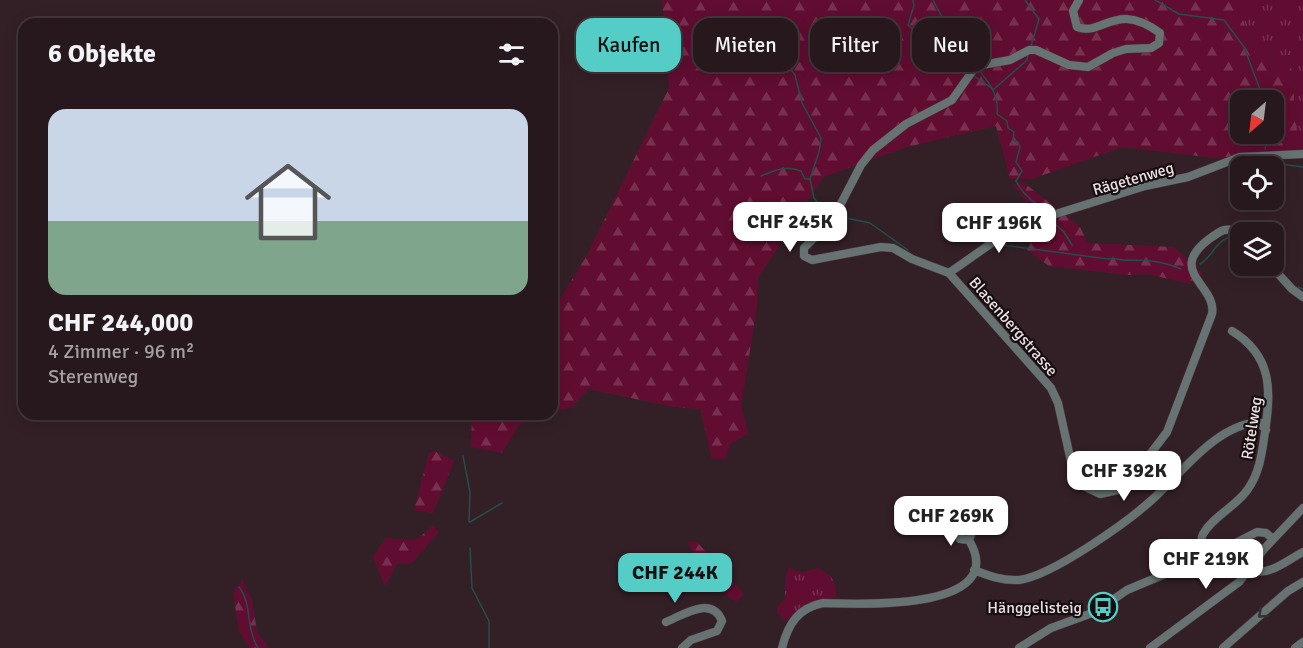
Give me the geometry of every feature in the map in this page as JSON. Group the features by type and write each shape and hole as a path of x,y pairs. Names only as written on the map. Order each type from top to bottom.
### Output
{"street":[{"name":"Blasenbergstrasse","path":"1079,0 1073,10 1077,27 1089,29 1105,20 1135,18 1160,33 1159,43 1151,48 1126,49 1113,53 1088,67 1069,65 1036,50 1029,50 1010,60 976,66 951,100 906,124 873,150 861,165 833,219 806,245 803,252 812,260 868,248 893,248 912,259 949,273 1051,388 1058,404 1072,466 1081,485 1093,492 1108,494 1128,483 1167,432 1212,314 1213,301 1191,267 1194,258 1219,232 1230,230"},
{"name":"Rägetenweg","path":"949,273 996,240 1043,218 1145,186 1188,177 1240,157 1303,154"},
{"path":"1280,276 1303,297"},
{"name":"Rötelweg","path":"1207,556 1202,543 1204,534 1250,487 1260,464 1270,399 1266,371 1259,357 1242,337 1232,331"},
{"path":"974,570 1003,580 1018,580 1050,568 1121,523 1155,497 1208,446 1250,424 1259,422 1266,430"},
{"path":"1150,648 1239,582 1273,539 1303,508"},
{"path":"1019,648 1051,628 1095,612 1127,590 1257,532 1266,533 1273,539"},
{"path":"782,648 792,621 809,606 823,603 847,604 933,598 961,587 974,570 976,557 969,540"},
{"path":"1250,569 1257,572 1268,571 1303,552"},
{"path":"1223,648 1288,591 1303,582"},
{"path":"666,622 700,608 714,610 719,615 722,621 717,631 691,640 682,648"},
{"path":"1295,648 1303,642"}],"green space":[{"path":"662,0 1247,0 1240,11 1256,58 1290,55 1299,151 1215,158 1122,147 1032,179 1010,179 996,126 907,147 823,177 758,278 757,307 741,406 748,434 730,444 725,459 712,459 700,409 674,407 588,389 572,407 558,410 558,302 586,257 669,88 668,72 681,72 681,18 663,18"},
{"path":"1247,0 1303,0 1303,150 1299,151 1290,55 1256,58 1240,11"},
{"path":"1023,182 1080,227 1088,243 1174,247 1203,274 1190,284 1148,274 1127,275 1049,266 1027,250 1034,237 1055,235 1013,185"},
{"path":"472,420 529,420 519,425 502,453 471,447"},
{"path":"435,451 454,461 433,513 414,510 429,453"},
{"path":"433,526 439,532 412,563 397,564 385,586 373,557 386,538 416,540"},
{"path":"687,542 697,542 744,594 736,602 718,589"},
{"path":"789,567 800,573 818,568 823,571 830,576 836,587 836,597 805,604 786,621 777,613 777,608 785,599 785,579"},
{"path":"242,580 252,600 257,632 269,648 250,648 239,631 233,592"}],"waterway":[{"path":"912,29 908,25 914,5 913,0"},
{"path":"933,0 942,18"},
{"path":"1025,0 1039,19 1031,46"},
{"path":"1155,0 1179,14 1224,20 1244,47 1260,90"},
{"path":"762,17 774,47 795,75 802,103 821,138 810,179 814,198 824,210 832,211"},
{"path":"994,89 1027,60 1028,55"},
{"path":"980,72 995,95 997,114 1007,121 1008,128 1014,132 1013,140 1018,142 1020,147 1016,162 1022,171 1016,181 1026,195 1045,213"},
{"path":"974,76 993,89"},
{"path":"1265,149 1266,144"},
{"path":"1284,164 1303,167"},
{"path":"761,176 776,170 791,168 801,171 805,179 810,179"},
{"path":"841,217 870,223 908,250"},
{"path":"1050,219 1064,232 1072,245"},
{"path":"1200,264 1222,241 1230,238"},
{"path":"1002,245 1108,259 1142,260 1168,264 1181,269"},
{"path":"1298,287 1303,289"},
{"path":"463,456 470,492 469,522"},
{"path":"470,522 502,503"},
{"path":"470,548 472,588 489,621 489,648"},
{"path":"239,587 246,601 254,641 258,648"}],"place":[{"name":"Hänggelisteig","path":"1103,607"}]}
